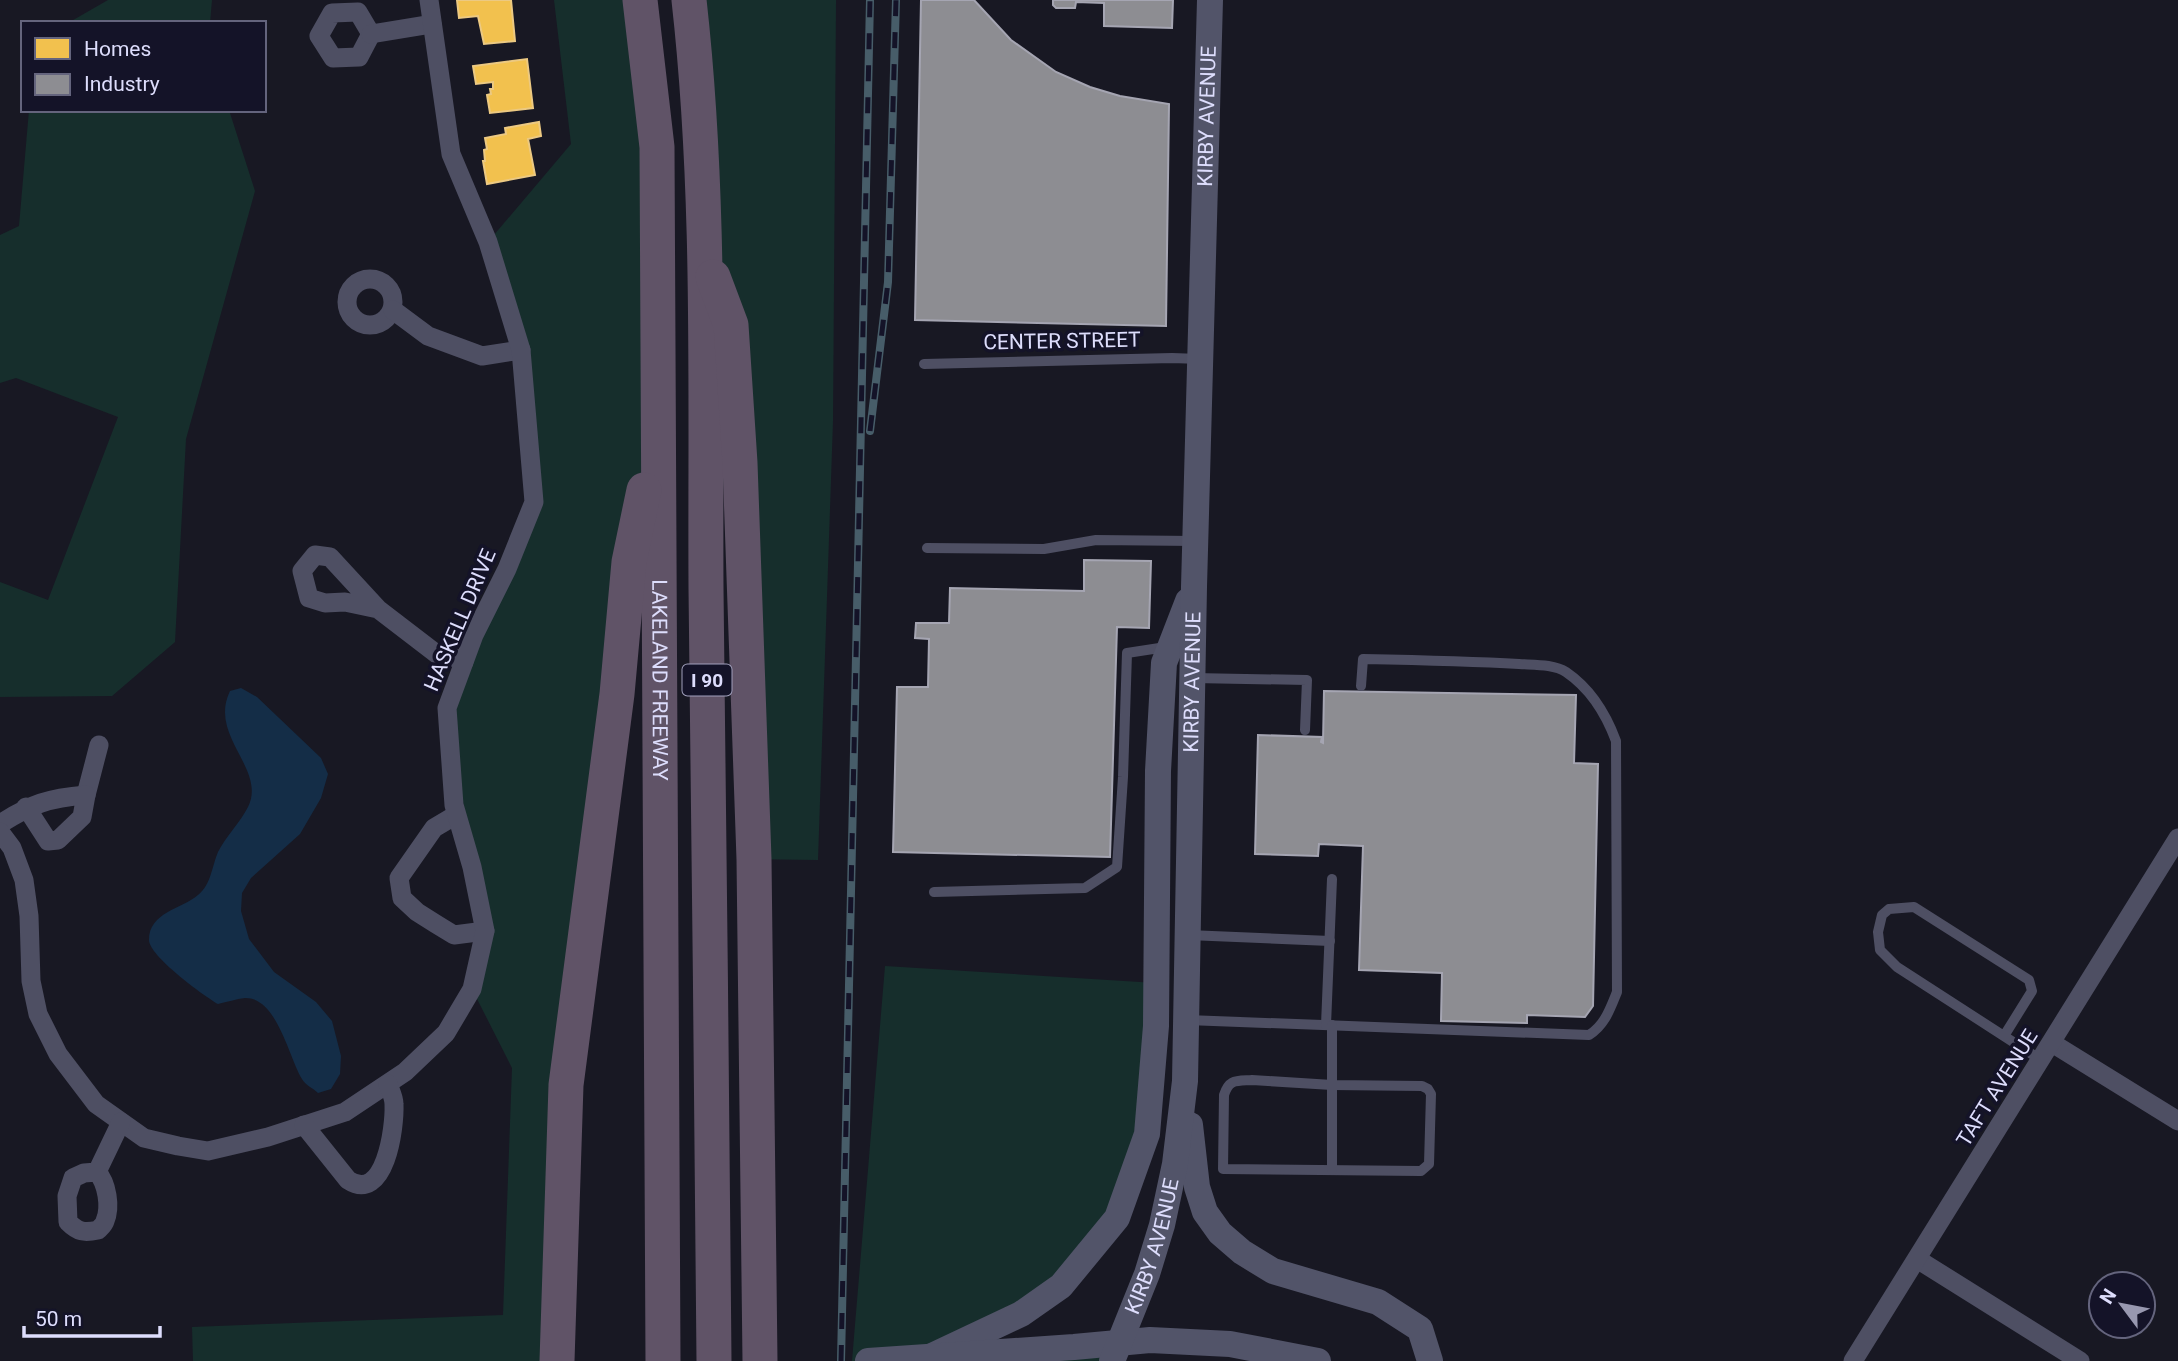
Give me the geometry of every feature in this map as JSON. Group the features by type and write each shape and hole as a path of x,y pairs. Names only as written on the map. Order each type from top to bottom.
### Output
{"highway":[{"name":"LAKELAND FREEWAY","path":"640,0 657,147 663,1361"},
{"name":"I 90","path":"689,0 698,79 705,258 708,908 714,1361"},
{"path":"705,258 731,325 740,463 754,859 760,1361"},
{"path":"556,1361 566,1085 617,694 629,562 657,425"}],"street":[{"name":"HASKELL DRIVE","path":"0,832 12,848 24,880 29,916 31,981 38,1014 58,1054 96,1104 144,1138 208,1151 268,1138 345,1112 405,1072 446,1032 471,989 485,931 472,867 454,805 447,708 474,635 507,569 534,502 521,350 488,242 451,154 429,0"},
{"name":"KIRBY AVENUE","path":"1113,1359 1147,1274 1162,1225 1175,1164 1185,1081 1194,587 1210,0"},
{"path":"371,34 432,24"},
{"path":"393,310 428,336 482,356 521,350"},
{"path":"920,1357 1021,1314 1062,1286 1117,1218 1147,1134 1156,1026 1158,771 1164,663 1194,587"},
{"path":"378,609 438,655 450,656 464,662"},
{"path":"26,807 48,841 58,840 82,817 99,745"},
{"path":"0,824 26,807 86,794"},
{"path":"456,815 434,828 399,878 402,898 417,912 454,935 485,931"},
{"name":"TAFT AVENUE","path":"1853,1361 2178,838"},
{"path":"2052,1043 2178,1121"},
{"path":"1185,1081 1198,1187 1205,1212 1220,1233 1242,1252 1273,1272 1378,1302 1420,1329 1430,1361"},
{"path":"304,1125 348,1180 356,1185 371,1184 381,1173 393,1129 395,1101 388,1084"},
{"path":"97,1172 121,1122"},
{"path":"1917,1259 2080,1361"},
{"path":"868,1361 1150,1340 1318,1361"}],"lane":[{"name":"CENTER STREET","path":"924,364 1201,359"},
{"path":"927,548 1044,549 1096,540 1196,541"},
{"path":"934,892 1085,888 1117,867 1127,653 1170,646"},
{"path":"1186,1020 1589,1035 1603,1022 1618,992 1616,741 1607,716 1592,696 1565,671 1553,667 1363,659 1361,686"},
{"path":"1193,678 1307,680 1306,730"},
{"path":"1332,879 1329,1025 1332,1170"},
{"path":"2004,1036 2032,991 2029,980 1914,907 1889,909 1882,915 1878,932 1880,950 1897,967 2041,1060"},
{"path":"1188,935 1330,941"},
{"path":"1233,1081 1332,1084 1422,1086 1428,1089 1431,1094 1429,1164 1421,1171 1223,1169 1224,1095 1227,1086 1233,1081"}],"green space":[{"path":"108,0 212,0 210,21 71,21"},
{"path":"554,0 640,0 657,425 629,562 557,1361 193,1361 192,1327 503,1315 512,1068 472,989 485,931 447,708 534,502 524,369 488,242 571,144"},
{"path":"689,0 836,0 833,421 818,860 754,859 705,258"},
{"path":"29,112 230,112 255,191 186,439 175,642 112,696 0,697 0,582 48,600 118,417 16,378 0,383 0,235 19,226"},
{"path":"885,966 1156,983 1156,1026 1117,1218 1061,1286 934,1355 1074,1347 1112,1361 852,1361"}],"water":[{"path":"241,688 257,697 321,758 328,774 321,798 300,834 251,878 242,893 241,911 249,939 274,972 316,1002 332,1021 341,1056 340,1074 331,1089 318,1093 302,1079 281,1030 266,1007 256,1000 245,998 218,1004 167,965 151,947 149,940 150,931 160,917 202,891 218,852 248,807 252,793 250,779 226,723 225,707 230,691"}],"building: Homes":[{"path":"457,0 511,0 515,41 484,44 478,16 459,18"},
{"path":"527,59 533,108 490,113 487,95 491,94 493,82 476,84 473,66"},
{"path":"539,122 541,136 528,139 535,175 487,184 483,161 484,150 487,149 485,138 506,134 505,128"}],"building: Industry":[{"path":"921,0 974,0 1011,40 1056,72 1090,87 1120,96 1169,104 1166,326 915,320"},
{"path":"1053,0 1173,0 1172,28 1104,26 1104,3 1076,2 1075,8 1056,8"},
{"path":"1084,560 1151,561 1149,628 1117,627 1110,857 893,852 897,687 928,687 929,639 915,638 916,623 949,623 950,588 1084,591"},
{"path":"1324,691 1576,695 1574,763 1598,764 1593,1006 1585,1017 1527,1015 1527,1023 1441,1021 1442,973 1359,970 1363,846 1319,844 1318,856 1255,854 1258,735 1322,737 1323,743"}],"railway":[{"path":"841,1361 870,0"},
{"path":"870,431 888,282 896,0"}]}
